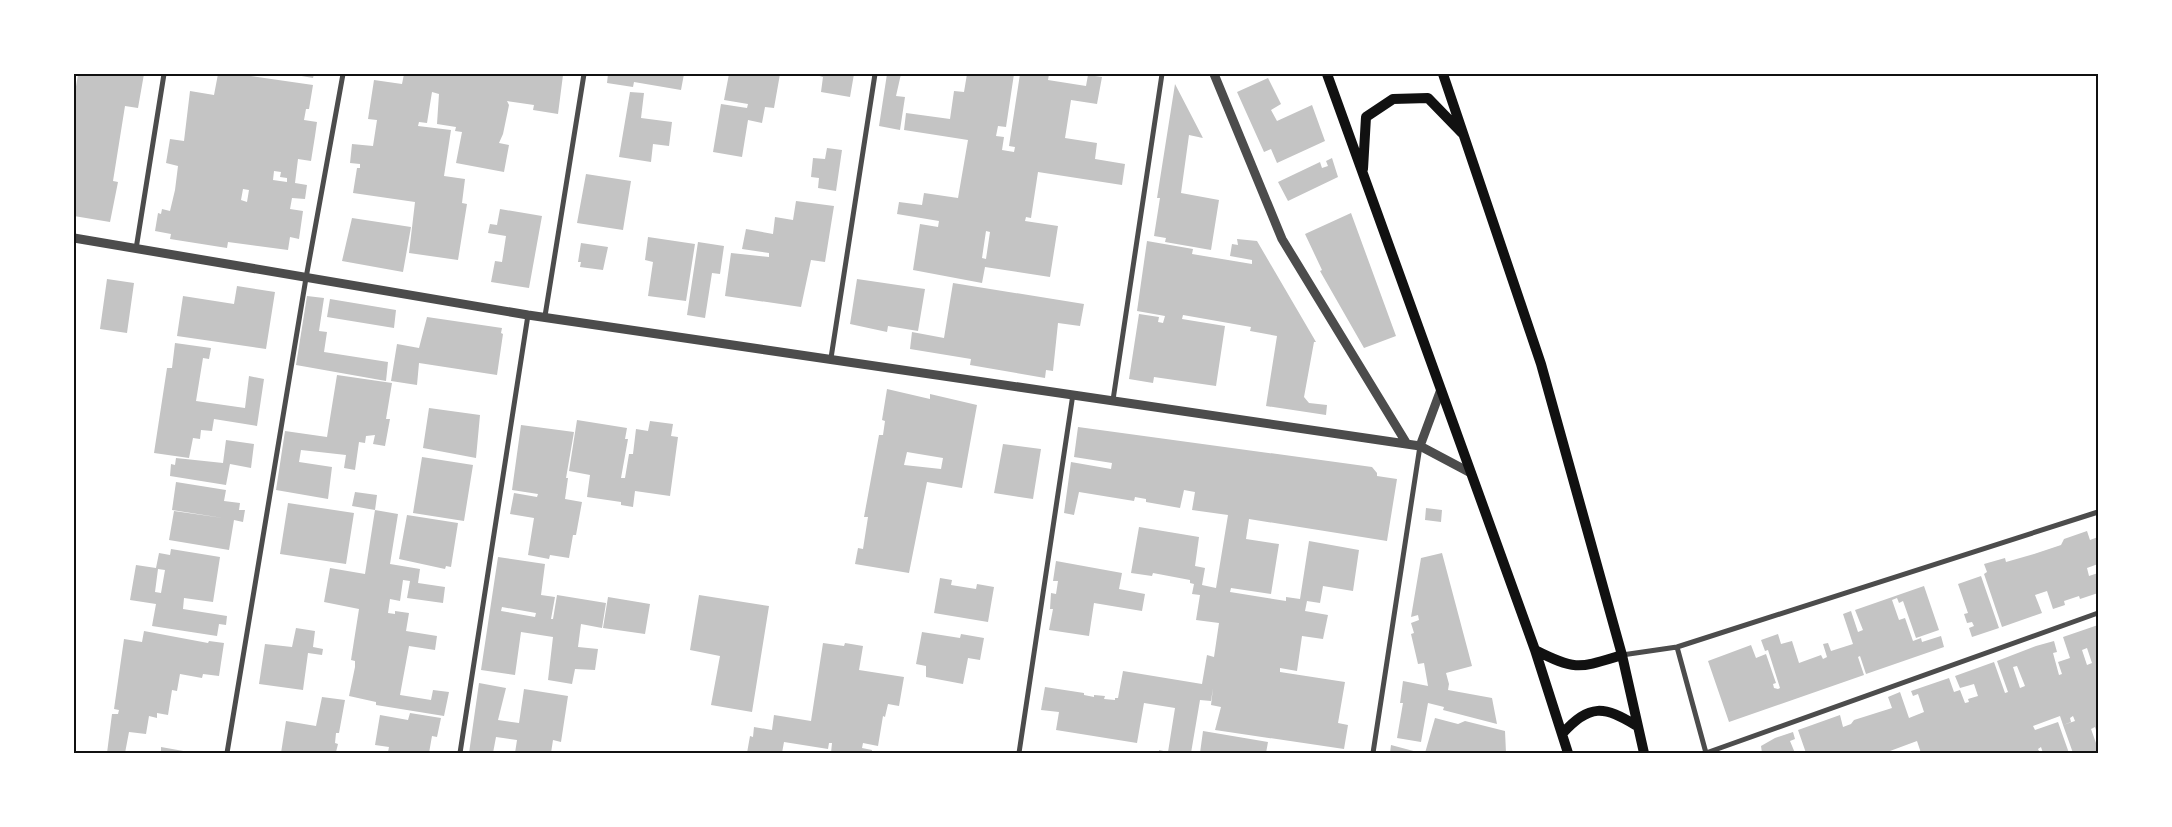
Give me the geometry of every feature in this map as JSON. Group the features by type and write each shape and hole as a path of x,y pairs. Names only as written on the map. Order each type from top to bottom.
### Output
{"main road":[{"path":"1327,74 1440,392 1535,650 1568,753"},
{"path":"1443,74 1541,364 1622,655 1644,753"},
{"path":"1362,173 1366,117 1393,99 1428,98 1465,136"},
{"path":"1535,650 1563,664 1586,666 1622,655"},
{"path":"1562,734 1574,720 1585,713 1598,711 1614,712 1637,726"}],"street":[{"path":"136,249 164,74"},
{"path":"227,753 306,278 343,74"},
{"path":"545,316 584,74"},
{"path":"831,358 875,74"},
{"path":"1113,400 1162,74"},
{"path":"1214,74 1282,240 1406,444"},
{"path":"74,238 528,315 961,377 1420,446 1469,472"},
{"path":"460,753 528,315"},
{"path":"1372,753 1420,446 1440,392"},
{"path":"1019,753 1073,394"},
{"path":"1622,655 1677,647 2098,512"},
{"path":"1677,647 1706,753 2098,613"}],"building":[{"path":"78,74 144,74 138,108 125,106 113,181 118,182 110,222 74,216 74,99"},
{"path":"218,74 237,74 313,85 309,109 306,109 304,120 317,122 315,136 311,161 298,159 295,183 307,185 305,199 292,198 290,209 303,211 299,239 290,237 288,250 228,242 227,248 170,239 171,234 155,231 158,213 161,214 162,209 170,211 178,166 166,163 170,139 184,141 190,91 214,95","holes":["274,171 281,172 280,177 287,178 287,182 273,180","243,189 249,190 247,202 241,200"]},
{"path":"290,74 314,74 313,78"},
{"path":"404,74 563,75 558,114 533,110 534,105 507,101 509,105 503,134 499,143 509,145 504,172 456,163 462,132 455,131 456,127 437,124 439,94 432,92 427,123 419,122 418,126 451,130 444,176 465,179 462,203 467,204 458,260 409,253 415,202 353,193 357,168 360,168 360,164 350,163 352,144 373,146 377,120 368,119 374,80 402,84"},
{"path":"608,74 684,74 681,90 634,82 633,87 607,83"},
{"path":"729,74 780,74 774,108 765,107 762,123 748,120 742,157 713,152 721,104 747,108 748,104 724,100"},
{"path":"812,74 854,74 850,97 821,92 823,77"},
{"path":"887,74 901,74 896,96 905,97 900,130 879,126"},
{"path":"967,74 1014,74 1006,127 998,126 996,136 1004,137 1002,150 1014,152 1015,147 1009,146 1020,74 1049,74 1048,80 1086,86 1088,75 1102,77 1097,104 1071,100 1065,138 1097,143 1095,159 1125,164 1122,185 1038,172 1031,218 1026,217 1025,221 1058,226 1050,277 985,267 982,283 913,270 920,224 938,227 939,221 897,214 899,202 922,205 924,193 958,198 968,140 904,130 906,113 950,119 954,91 964,92","holes":["986,231 990,232 986,259 982,258"]},
{"path":"1268,78 1281,104 1271,110 1277,121 1312,105 1325,141 1277,163 1271,149 1264,152 1237,92"},
{"path":"1175,84 1203,138 1189,135 1181,193 1219,200 1211,250 1165,242 1166,238 1154,236 1160,198 1157,198"},
{"path":"630,92 644,93 641,118 672,122 669,146 653,144 651,162 619,157"},
{"path":"827,148 842,150 836,191 818,188 819,178 811,177 813,158 825,159"},
{"path":"1332,158 1338,177 1288,201 1278,182 1320,162 1322,168 1328,166 1326,161"},
{"path":"586,174 631,181 623,230 577,223"},
{"path":"796,201 834,206 825,262 811,260 801,307 725,296 731,253 769,257 769,253 742,249 746,229 773,234 775,217 793,220"},
{"path":"500,209 542,216 529,288 491,282 495,261 502,262 506,236 488,233 490,224 497,225"},
{"path":"1351,213 1396,336 1364,348 1320,271 1322,270 1305,234"},
{"path":"352,218 411,227 403,272 342,261"},
{"path":"648,237 695,244 686,301 648,296 653,262 645,260"},
{"path":"1237,239 1257,241 1316,342 1314,342 1304,397 1309,403 1327,405 1326,415 1266,406 1277,336 1250,331 1251,327 1183,315 1182,319 1225,326 1216,386 1154,377 1153,383 1129,379 1139,314 1159,317 1158,322 1163,323 1165,316 1137,311 1147,241 1193,249 1192,254 1252,264 1252,260 1230,256 1232,244 1238,245"},
{"path":"698,242 724,246 720,274 712,273 705,318 687,315"},
{"path":"581,243 608,247 603,270 580,267 581,262 578,262"},
{"path":"107,279 134,283 127,333 100,329"},
{"path":"857,279 925,289 918,331 888,326 887,332 850,324"},
{"path":"953,283 1084,304 1080,326 1058,323 1053,371 1046,370 1045,378 970,365 971,359 910,349 912,332 944,338"},
{"path":"237,286 275,292 266,349 177,336 183,296 234,304"},
{"path":"307,296 324,298 319,331 327,332 324,352 388,362 386,381 296,365"},
{"path":"330,299 396,310 394,328 327,317"},
{"path":"427,317 502,328 501,333 503,334 497,375 419,363 417,385 391,381 397,344 419,348"},
{"path":"175,343 211,348 209,359 203,358 196,401 245,408 249,376 264,379 257,426 214,419 212,431 201,430 200,439 193,438 189,458 154,453 167,368 172,368"},
{"path":"337,375 392,383 386,419 390,419 385,446 373,444 375,435 366,436 365,443 359,442 355,470 344,468 346,455 301,450 299,462 332,467 328,499 276,490 285,431 327,437"},
{"path":"887,389 930,399 930,394 977,405 962,488 927,482 909,573 855,564 858,548 863,549 868,517 864,517 879,435 883,435 885,421 882,420","holes":["907,452 943,458 941,469 904,465"]},
{"path":"429,408 480,415 476,458 423,448"},
{"path":"577,420 627,428 625,439 628,439 621,478 625,478 629,454 633,454 636,429 648,431 650,421 673,424 671,436 678,437 670,496 635,491 633,507 621,505 621,502 587,497 590,475 569,471"},
{"path":"521,425 574,432 566,478 568,478 565,499 582,502 576,535 573,535 569,558 550,555 549,559 528,555 534,518 510,514 514,493 537,497 538,494 512,490"},
{"path":"1078,427 1372,467 1377,476 1397,479 1387,541 1249,519 1246,539 1279,544 1271,594 1231,588 1230,592 1286,601 1286,597 1300,599 1309,541 1359,550 1353,591 1323,586 1320,603 1307,601 1305,611 1328,615 1323,639 1302,636 1297,671 1280,668 1280,672 1345,682 1338,723 1348,725 1344,749 1215,730 1221,707 1211,705 1213,688 1211,701 1200,700 1191,753 1159,753 1159,750 1168,752 1175,708 1144,703 1137,743 1056,730 1059,712 1041,710 1045,687 1084,693 1084,695 1094,697 1094,695 1105,696 1104,699 1115,700 1115,698 1118,698 1123,671 1202,684 1207,655 1214,657 1219,623 1196,620 1200,595 1192,594 1194,584 1190,583 1190,580 1153,573 1152,576 1131,573 1139,527 1199,537 1195,566 1205,568 1202,585 1216,588 1228,515 1192,510 1195,492 1184,490 1180,508 1146,502 1146,499 1135,497 1134,501 1079,492 1074,515 1064,513 1071,462 1111,469 1112,463 1074,457"},
{"path":"226,440 254,444 251,468 230,464 226,485 170,476 171,464 175,465 176,458 223,463"},
{"path":"1003,444 1041,449 1033,499 994,493"},
{"path":"422,457 473,465 464,521 413,513"},
{"path":"176,482 226,490 224,501 240,503 239,510 245,510 243,522 234,520 229,550 169,540 174,511 223,518 172,510"},
{"path":"355,492 377,495 375,510 352,506"},
{"path":"288,503 354,513 346,564 280,554"},
{"path":"1426,508 1442,510 1441,522 1425,520"},
{"path":"375,510 398,514 390,564 420,569 418,583 445,587 443,603 407,598 410,581 403,580 400,601 390,599 388,613 395,614 395,611 409,613 406,631 437,636 435,650 409,646 400,695 431,700 433,690 449,692 444,716 376,705 376,702 349,696 355,667 355,661 351,660 359,609 324,602 330,568 365,574"},
{"path":"407,515 458,523 451,567 446,566 445,569 399,559"},
{"path":"2087,531 2090,540 2098,537 2098,564 2087,568 2089,576 2098,573 2098,593 2080,599 2079,596 2064,601 2065,605 2053,609 2047,591 2035,595 2042,613 2002,627 1984,574 1987,572 1984,564 2005,558 2006,562 2034,554 2061,545 2064,539"},
{"path":"171,549 220,557 213,602 184,598 183,609 227,616 226,625 219,624 217,636 152,626 156,604 130,600 136,565 156,568 159,553 170,555","holes":["158,569 165,570 161,593 155,592"]},
{"path":"1442,553 1472,666 1446,673 1449,684 1448,690 1492,698 1497,724 1443,710 1444,707 1428,703 1421,742 1397,738 1403,703 1400,703 1403,681 1428,686 1424,663 1418,664 1411,634 1414,633 1411,623 1419,620 1418,615 1411,617 1421,558"},
{"path":"498,557 545,564 541,595 555,597 551,619 553,619 557,595 606,603 602,628 581,624 578,647 598,649 595,670 575,669 572,684 548,680 553,637 521,632 515,675 481,670","holes":["502,607 536,613 535,617 501,611"]},
{"path":"1056,561 1122,573 1119,589 1145,594 1142,611 1094,603 1089,636 1049,630 1053,609 1050,609 1051,593 1056,594 1058,581 1053,581"},
{"path":"1981,576 1999,628 1972,637 1969,628 1974,626 1972,622 1967,623 1964,614 1968,613 1958,584"},
{"path":"940,578 952,580 951,585 976,589 977,584 994,587 988,622 934,613"},
{"path":"1924,586 1939,630 1916,638 1903,601 1899,603 1897,598 1892,600 1899,620 1905,618 1913,641 1921,638 1922,642 1941,636 1944,647 1866,674 1860,656 1858,657 1864,675 1729,722 1708,661 1751,645 1756,658 1766,654 1776,683 1773,684 1774,688 1778,689 1780,688 1768,650 1765,651 1761,640 1778,634 1781,644 1792,641 1799,663 1821,655 1823,659 1827,657 1823,644 1828,643 1831,651 1853,644 1843,614 1851,611 1858,632 1863,630 1855,610"},
{"path":"699,595 769,606 752,712 711,705 720,656 690,650"},
{"path":"608,597 650,604 645,634 603,628"},
{"path":"2098,625 2098,736 2095,727 2091,729 2096,743 2098,743 2098,753 2073,753 2063,725 2060,716 2033,726 2035,730 2058,722 2069,753 2043,753 2041,747 2038,749 2040,753 1964,753 1963,751 1921,753 1917,741 1890,751 1891,753 1806,753 1798,730 1840,715 1843,727 1851,724 1854,720 1892,708 1888,697 1900,692 1909,718 1924,712 1918,694 1913,696 1911,691 1949,678 1954,692 1960,690 1965,703 1969,702 1968,699 1978,696 1974,684 1960,688 1955,676 1994,662 2005,693 2008,692 1997,661 2054,641 2057,652 2053,653 2059,675 2062,674 2058,662 2070,658 2063,637","holes":["2087,648 2092,663 2087,665 2082,650","2017,666 2025,686 2020,688 2013,667","2073,716 2075,721 2063,725 2071,722 2070,718"]},
{"path":"296,628 315,631 313,647 323,649 322,655 308,653 303,690 259,684 265,644 292,647"},
{"path":"144,631 208,643 209,641 224,643 219,676 203,674 202,678 180,674 177,691 172,690 168,715 157,713 157,718 149,716 146,734 129,732 125,753 107,753 112,714 118,714 119,710 114,709 124,639 142,642"},
{"path":"922,632 960,638 961,634 984,638 980,660 968,658 963,684 926,677 926,666 916,664"},
{"path":"823,643 844,646 845,643 863,646 859,670 904,677 899,706 888,704 885,717 883,716 878,746 863,743 862,748 872,750 872,753 831,753 832,743 829,743 828,749 784,742 782,753 747,753 750,736 753,737 754,727 772,730 774,715 811,721"},
{"path":"479,683 506,688 498,720 519,723 524,689 568,696 561,742 553,740 551,753 515,753 517,740 496,737 493,753 469,753"},
{"path":"322,697 345,700 339,733 336,733 335,743 338,744 336,752 281,753 286,721 316,726"},
{"path":"410,713 441,718 437,737 432,736 429,753 394,753 388,752 389,747 375,745 380,715 408,720"},
{"path":"1435,718 1458,724 1465,721 1505,731 1506,753 1425,753"},
{"path":"1203,731 1268,742 1266,753 1200,753"},
{"path":"1793,732 1795,739 1790,741 1795,753 1762,753 1761,746 1775,738"},
{"path":"1391,745 1421,753 1390,753"},
{"path":"161,747 189,752 189,753 161,753"}]}
